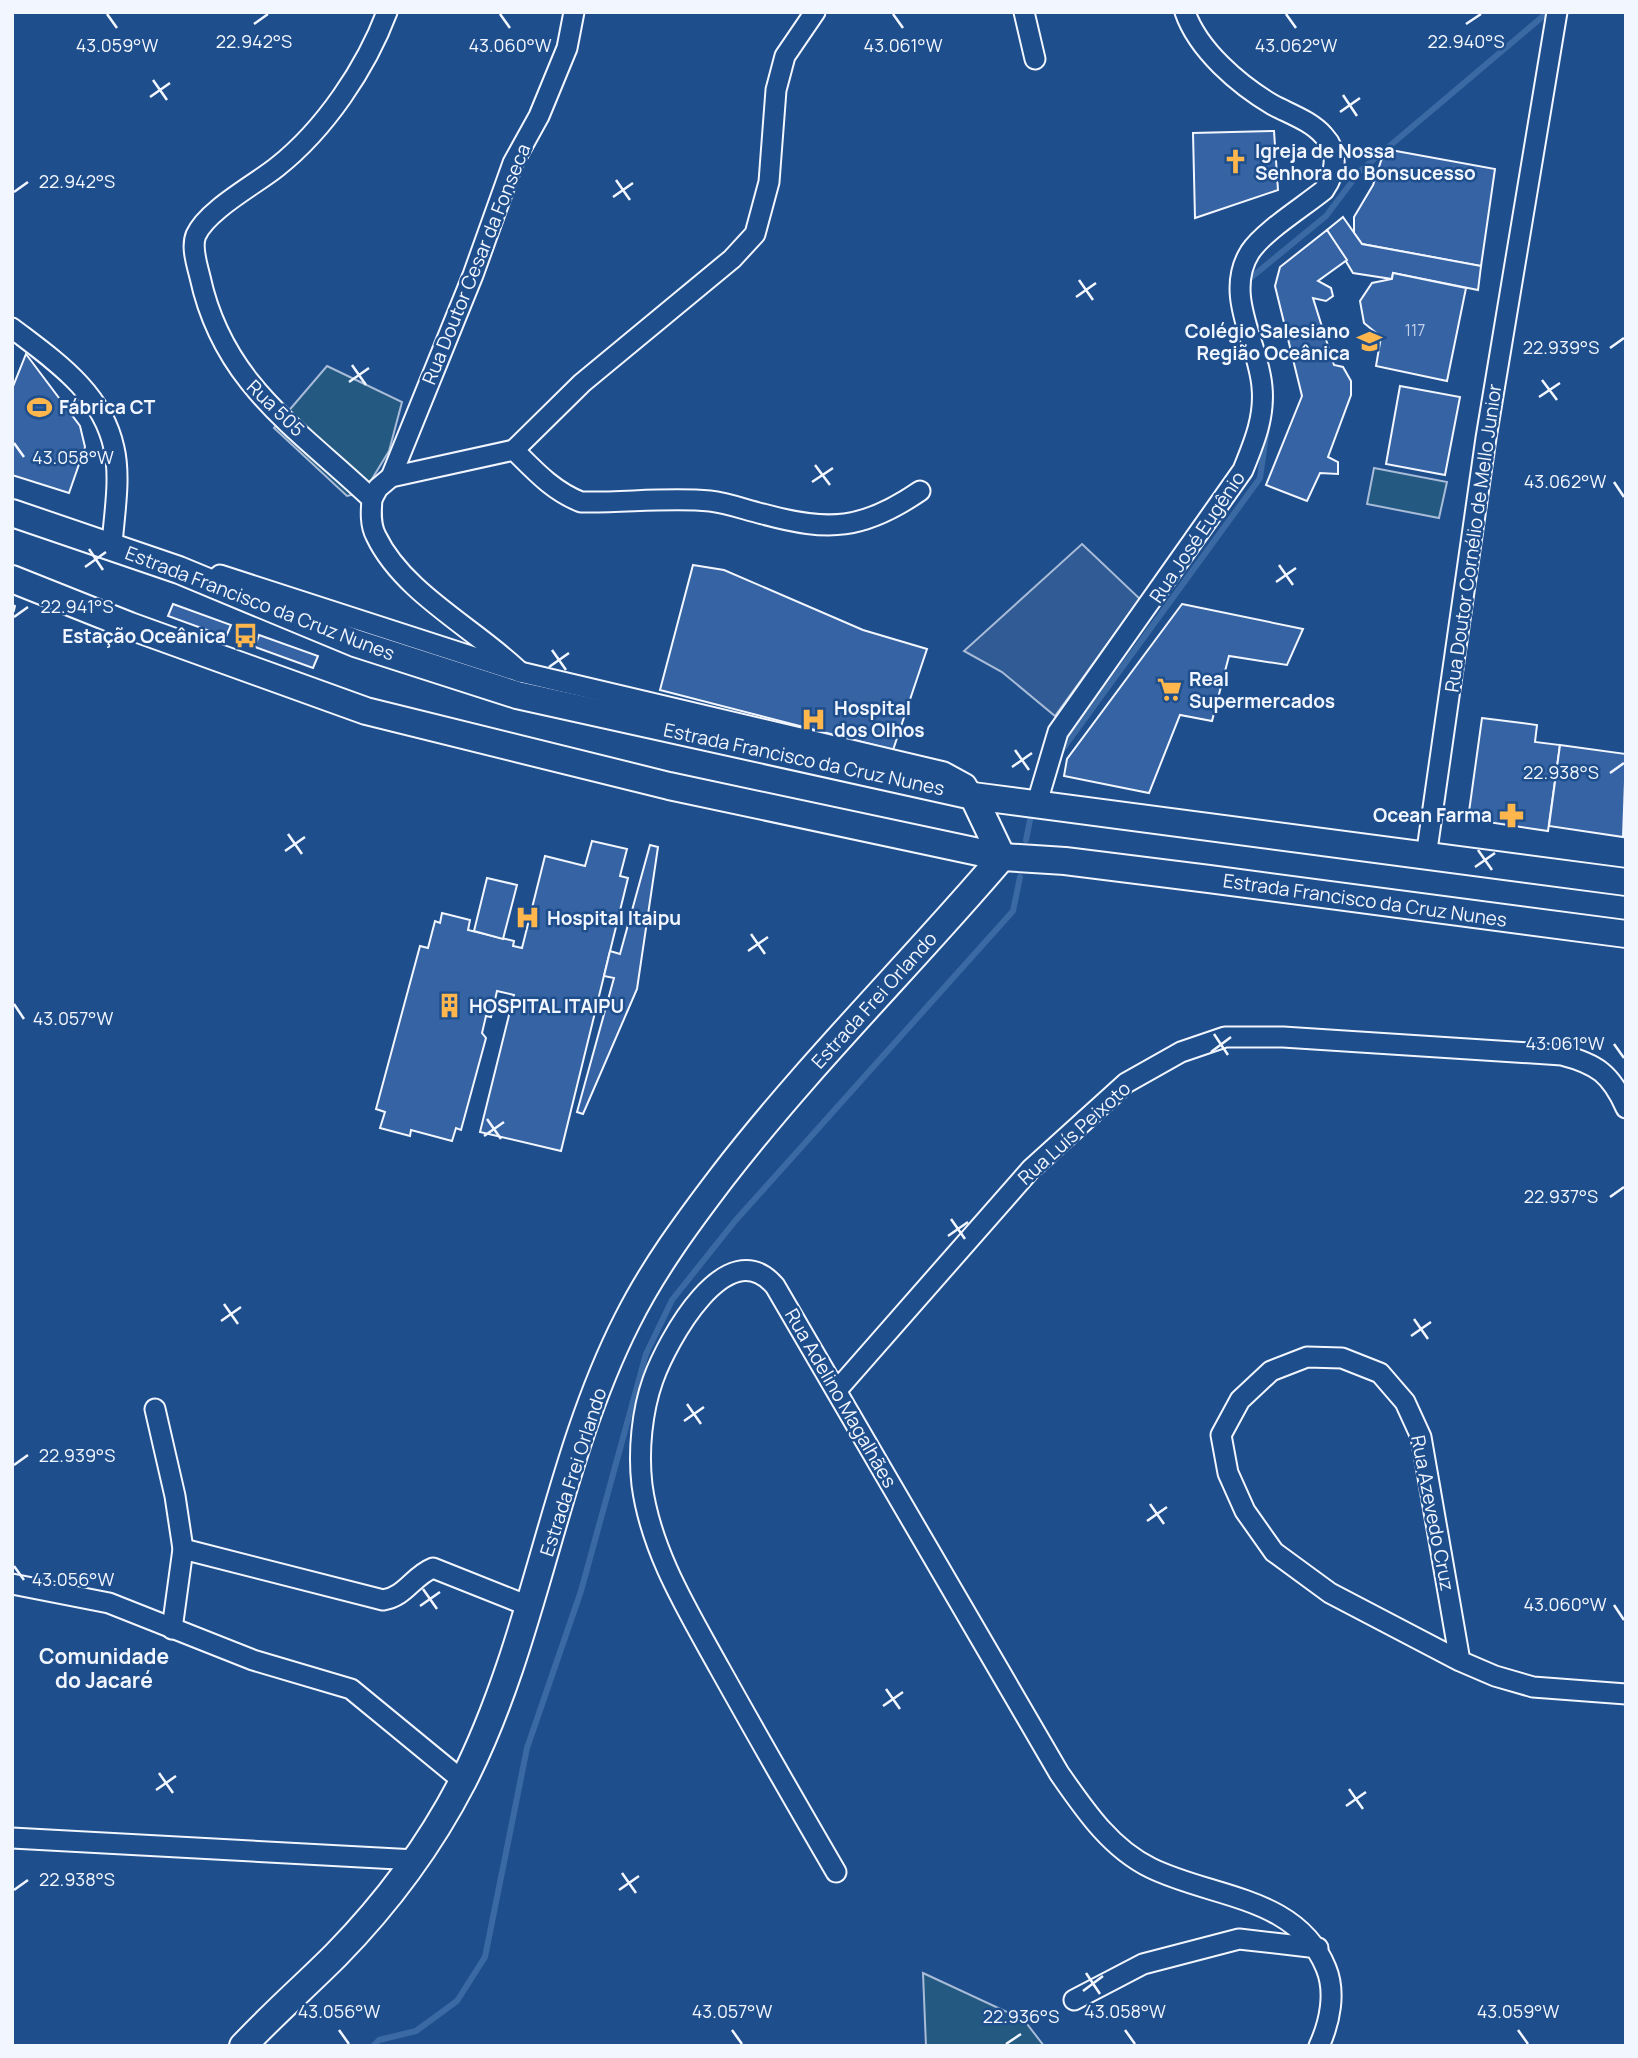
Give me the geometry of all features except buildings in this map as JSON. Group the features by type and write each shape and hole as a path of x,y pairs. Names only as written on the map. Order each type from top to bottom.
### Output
{"main road":[{"name":"Estrada Francisco da Cruz Nunes","path":"12,513 179,570 355,643 517,695 973,796 1626,882"},
{"name":"Estrada Francisco da Cruz Nunes","path":"14,580 366,711 656,783 1002,857 1065,861 1626,934"},
{"path":"973,796 1002,857"},
{"name":"Estrada Frei Orlando","path":"243,2046 335,1956 381,1906 416,1860 463,1781 531,1607 579,1440 597,1391 627,1321 666,1251 776,1107 1002,857"}],"street":[{"name":"Rua 505","path":"372,499 249,385 225,349 207,312 194,253 196,235 214,215 278,166 354,82 373,49 387,12"},
{"name":"Rua Doutor Cesar da Fonseca","path":"372,499 378,488 391,477 473,275 513,163 539,116 568,48 574,12"},
{"path":"391,477 514,450 582,383 732,259 755,234 769,182 776,90 785,56 815,12"},
{"path":"1024,12 1035,59"},
{"name":"Rua José Eugênio","path":"1036,806 1058,732 1220,508 1243,470 1258,431 1263,407 1257,361 1241,304 1241,277 1251,251 1324,190 1333,171 1332,148 1325,136 1271,103 1223,64 1205,48 1189,25 1185,12"},
{"name":"Rua Doutor Cornélio de Mello Junior","path":"1426,857 1486,438 1557,12"},
{"path":"12,328 84,388 105,417 115,451 112,545"},
{"path":"514,450 546,482 564,495 581,502 711,501 816,526 844,527 869,521 892,510 920,491"},
{"path":"372,499 375,534 388,555 460,625 491,645 520,672"},
{"path":"179,570 219,575 520,672 944,772 966,784 973,796"},
{"name":"Rua Luís Peixoto","path":"836,1390 1031,1168 1126,1083 1181,1052 1225,1037 1283,1037 1562,1055 1589,1062 1607,1076 1626,1108"},
{"name":"Rua Adelino Magalhães","path":"836,1872 678,1593 655,1540 642,1484 642,1431 652,1381 671,1340 692,1308 717,1283 735,1272 750,1268 763,1272 775,1286 1059,1773 1084,1810 1119,1848 1152,1868 1251,1901 1281,1915 1318,1948 1330,1977 1331,2007 1319,2046"},
{"name":"Rua Azevedo Cruz","path":"1460,1661 1421,1437 1405,1402 1380,1373 1342,1358 1307,1357 1271,1371 1240,1400 1221,1435 1228,1474 1245,1511 1274,1552 1330,1593 1460,1661 1532,1686 1626,1694"},
{"path":"155,1409 175,1496 183,1549 172,1629"},
{"path":"183,1549 383,1600 400,1594 424,1571 433,1568 531,1607"},
{"path":"12,1584 109,1603 253,1660 351,1689 463,1781"},
{"path":"12,1838 416,1860"},
{"path":"1074,2000 1143,1964 1239,1939 1318,1948"}],"shaded area":[{"path":"327,366 402,402 389,451 364,492 347,496 274,428"},
{"path":"1374,468 1447,482 1439,518 1367,504"},
{"path":"1082,544 1140,599 1055,716 1002,672 964,651"},
{"path":"923,1973 1024,2020 1044,2046 926,2046"}],"waterway":[{"path":"1248,285 1248,280 1326,216 1360,171 1548,12"},
{"path":"1255,322 1264,355"},
{"path":"1059,754 1260,478 1267,428"},
{"path":"1026,840 1032,810"},
{"path":"373,2046 379,2040 416,2031 457,2001 485,1957 527,1748 581,1591 646,1354 672,1300 735,1221 1013,911 1020,877"}],"fence":[{"path":"12,605 15,606 12,618"}],"place":[{"name":"Igreja de Nossa Senhora do Bonsucesso","path":"1235,162"},
{"name":"Colégio Salesiano Região Oceânica","path":"1370,342"},
{"name":"Fábrica CT","path":"39,407"},
{"name":"Estação Oceânica","path":"246,636"},
{"name":"Real Supermercados","path":"1169,690"},
{"name":"Hospital dos Olhos","path":"814,719"},
{"name":"Ocean Farma","path":"1512,815"},
{"name":"Hospital Itaipu","path":"527,918"},
{"name":"HOSPITAL ITAIPU","path":"449,1006"}],"district":[{"name":"Comunidade do Jacaré","path":"104,1669"}]}
